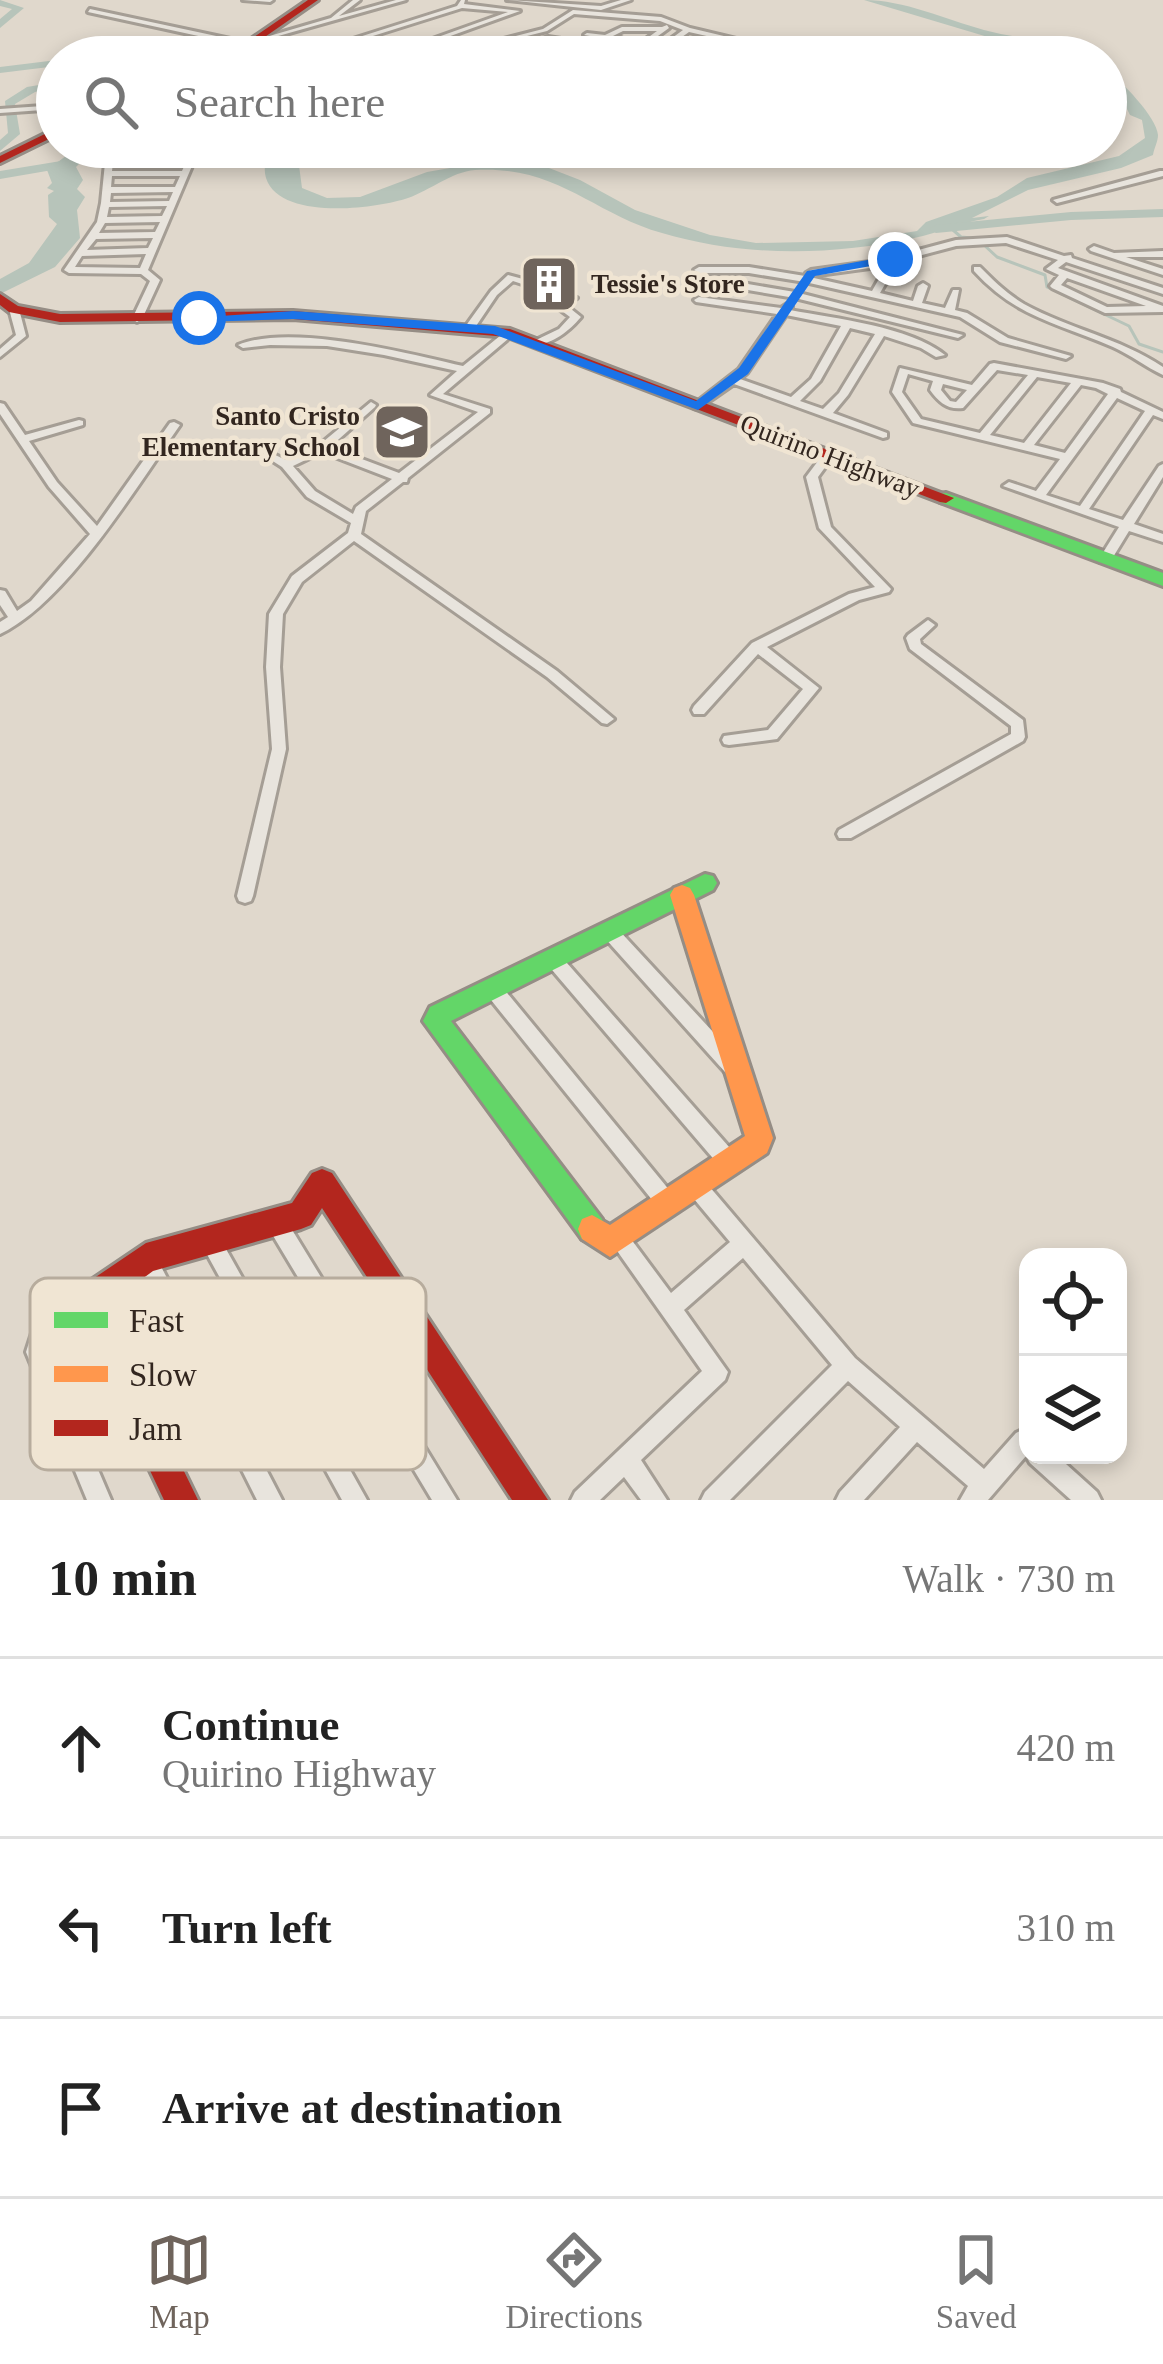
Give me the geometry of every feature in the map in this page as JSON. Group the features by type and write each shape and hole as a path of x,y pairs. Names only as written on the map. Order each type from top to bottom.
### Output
{"street":[{"path":"246,0 270,0"},
{"path":"267,36 314,0"},
{"path":"325,22 357,0"},
{"path":"288,36 404,0"},
{"path":"510,0 602,8 628,0"},
{"path":"541,3 553,0"},
{"path":"370,36 463,3 647,18 667,27"},
{"path":"90,11 191,36"},
{"path":"451,36 517,11"},
{"path":"521,36 545,30 568,14"},
{"path":"594,28 609,15"},
{"path":"607,36 628,16"},
{"path":"153,26 173,18"},
{"path":"638,28 647,18"},
{"path":"495,22 509,24"},
{"path":"556,23 613,30 667,27 710,36"},
{"path":"402,26 432,36"},
{"path":"523,26 590,36"},
{"path":"652,36 667,27"},
{"path":"678,36 688,31"},
{"path":"0,111 36,107"},
{"path":"0,160 36,142"},
{"path":"108,168 109,190 102,220 70,270 143,271 154,280 137,320"},
{"path":"143,271 187,168"},
{"path":"1057,200 1163,172"},
{"path":"108,174 185,173"},
{"path":"1151,177 1163,184"},
{"path":"109,190 178,189"},
{"path":"105,205 172,203"},
{"path":"102,220 165,218"},
{"path":"93,236 160,235"},
{"path":"699,270 808,271 877,264 972,242 1019,241 1163,291"},
{"path":"1094,249 1162,272"},
{"path":"80,253 153,251"},
{"path":"1112,255 1163,254"},
{"path":"1068,257 1051,269 1163,309"},
{"path":"537,284 550,261"},
{"path":"977,269 999,294 1058,326 1126,348 1163,372"},
{"path":"698,406 743,371 808,271"},
{"path":"808,271 874,296 963,315 1004,340 1066,356"},
{"path":"1143,284 1162,272"},
{"path":"1065,274 1054,286 1105,310 1163,309"},
{"path":"470,327 511,278 537,284 572,298 559,305 576,316 563,331 538,343"},
{"path":"874,296 883,279"},
{"path":"691,286 742,286 796,295 963,334 938,352 784,311 699,301"},
{"path":"916,305 923,286"},
{"path":"949,312 956,292"},
{"path":"0,354 21,336 5,302"},
{"name":"Quirino Highway","path":"5,302 60,318 293,315 510,333 1163,580"},
{"path":"793,401 815,381 845,327"},
{"path":"245,896 279,749 273,667 276,614 297,579 354,528 359,510 486,411 435,395 510,333"},
{"path":"826,413 843,395 880,334"},
{"path":"243,345 318,344 402,354 466,370"},
{"path":"939,380 935,390 946,403 958,406 994,367 1099,386 1157,412 1082,511"},
{"path":"1099,386 1113,367"},
{"path":"974,389 904,370 897,392 917,421 1068,457"},
{"path":"983,436 1030,372"},
{"path":"731,380 883,435"},
{"path":"1027,447 1078,382"},
{"path":"1039,496 1116,392"},
{"path":"286,465 322,448 371,405"},
{"path":"0,406 97,535"},
{"path":"22,439 79,423"},
{"path":"0,629 16,620 97,535 174,425"},
{"path":"322,448 403,479"},
{"path":"699,710 756,648 854,597 884,589 825,528 812,477 828,455"},
{"path":"272,456 310,494 607,719"},
{"path":"1105,559 1163,468"},
{"path":"1009,486 1163,538"},
{"path":"0,594 16,620"},
{"path":"845,834 1018,737 1018,724 915,646 914,638 928,625"},
{"path":"729,740 770,737 811,691 811,685 756,648"},
{"path":"682,895 759,1138 730,1163 610,1242 598,1238 436,1026 439,1015 682,895 706,884"},
{"path":"609,931 738,1072"},
{"path":"554,958 730,1163"},
{"path":"493,989 668,1204"},
{"path":"119,1278 146,1258 301,1215 322,1183 385,1278"},
{"path":"696,1186 847,1366 916,1426 978,1493 1019,1447"},
{"path":"277,1222 311,1278"},
{"path":"583,1500 717,1372 618,1238"},
{"path":"210,1240 231,1278"},
{"path":"670,1308 744,1243"},
{"path":"146,1258 156,1278"},
{"path":"426,1341 531,1500"},
{"path":"713,1500 847,1366"},
{"path":"848,1500 916,1426"},
{"path":"626,1459 655,1500"},
{"path":"1048,1464 1089,1500"},
{"path":"426,1469 445,1500"},
{"path":"86,1470 99,1500"},
{"path":"167,1470 181,1500"},
{"path":"255,1470 270,1500"},
{"path":"338,1470 355,1500"}],"shaded area":[{"path":"864,0 909,7 1012,36 985,36"},
{"path":"1127,89 1158,135 1153,155 1127,166 1127,150 1145,138 1142,120 1130,115"},
{"path":"77,168 83,180 77,189 85,197 77,210 80,238 55,267 0,294 0,279 29,263 57,224 49,217 48,195 54,191 47,188 52,183 47,170"},
{"path":"266,168 299,168 302,188 327,198 360,197 450,168 549,168 635,210 710,235 756,243 853,241 917,231 926,222 997,197 1027,178 1069,168 1121,168 1028,190 972,218 989,216 984,219 914,238 819,251 755,250 693,241 637,224 552,182 504,170 466,171 416,195 352,208 289,201 275,192 265,173"}],"waterway":[{"path":"0,3 19,8 0,25"},
{"path":"0,70 36,66"},
{"path":"0,147 14,134 9,104 36,88"},
{"path":"0,175 41,168"},
{"path":"936,229 1163,213"},
{"path":"953,230 961,237 983,239"},
{"path":"983,244 997,257 1045,275 1047,287 1129,326 1139,344 1163,352"}],"traffic: fast":[{"path":"946,498 1163,580"},
{"path":"592,1229 436,1021 439,1015 705,883"}],"traffic: slow":[{"path":"592,1229 610,1242 757,1144 759,1138 682,895"}],"traffic: jam":[{"path":"261,36 314,0"},
{"path":"0,160 36,142"},
{"path":"0,298 14,309 60,318 293,315 510,333 946,498"},
{"path":"119,1278 146,1258 301,1215 322,1183 385,1278"},
{"path":"426,1341 531,1500"},
{"path":"167,1470 181,1500"}],"place":[{"name":"Tessie's Store","path":"549,284"},
{"name":"Santo Cristo Elementary School","path":"402,432"}],"route":[{"path":"199,318 293,315 495,330 698,406 743,371 811,273 895,259"}]}
